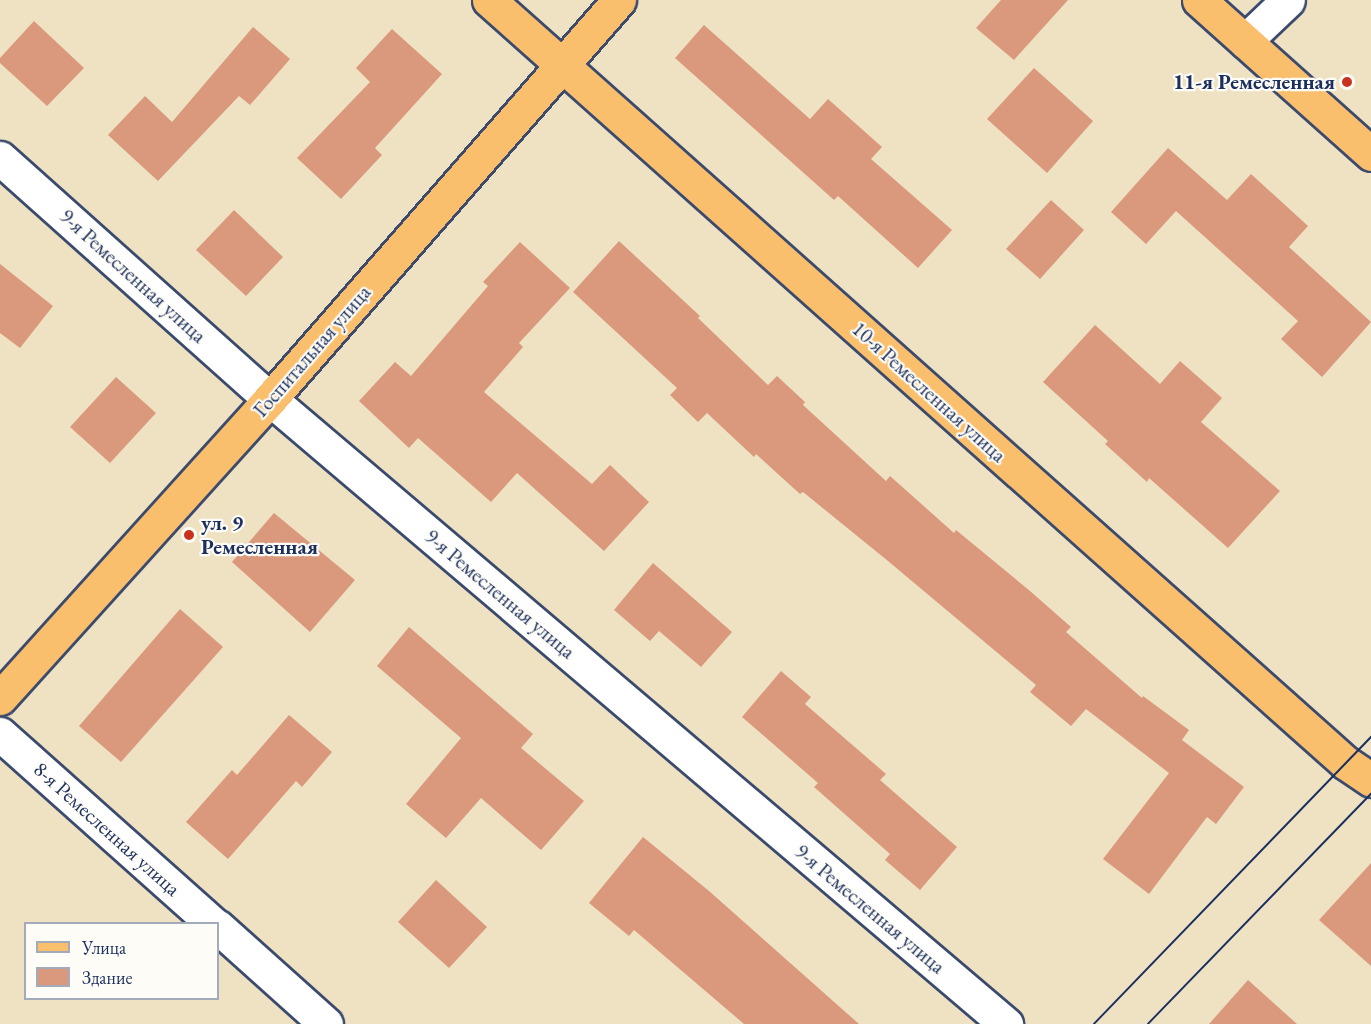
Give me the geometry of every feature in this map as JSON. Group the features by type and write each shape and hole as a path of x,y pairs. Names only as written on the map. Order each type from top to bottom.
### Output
{"main road":[{"name":"10-я Ремесленная улица","path":"489,0 1337,755 1371,780"},
{"name":"Госпитальная улица","path":"0,698 270,399 619,0"},
{"path":"1199,0 1371,154"}],"street":[{"path":"1245,41 1288,0"},
{"name":"9-я Ремесленная улица","path":"0,158 270,399 1006,1024"},
{"name":"8-я Ремесленная улица","path":"0,734 211,922"},
{"path":"219,928 326,1024"}],"building":[{"path":"1001,0 1068,0 1014,60 976,28"},
{"path":"34,21 84,68 47,106 0,63 0,58"},
{"path":"704,25 810,119 828,99 882,147 871,159 952,230 918,268 838,196 834,200 675,58"},
{"path":"253,27 290,59 250,105 239,96 158,181 108,135 145,96 172,122"},
{"path":"392,29 442,74 375,148 382,155 341,199 297,158 370,82 356,68"},
{"path":"1034,68 1093,121 1047,173 987,119"},
{"path":"1168,148 1227,200 1251,174 1308,226 1289,247 1371,322 1322,377 1281,339 1298,321 1176,211 1146,244 1111,212"},
{"path":"1051,200 1084,230 1040,279 1006,249"},
{"path":"234,210 283,257 246,296 196,250"},
{"path":"619,241 700,316 698,318 768,385 777,376 805,402 803,405 886,481 890,476 954,533 956,530 1030,591 1071,627 1066,632 1142,698 1143,696 1189,730 1182,740 1244,787 1216,824 1207,817 1149,894 1103,859 1169,773 1086,709 1071,726 1030,692 1036,685 888,561 803,492 800,494 756,454 754,457 707,413 698,422 670,395 677,388 573,292"},
{"path":"520,242 570,288 519,343 523,347 484,392 592,484 610,465 649,502 604,551 517,473 491,502 418,438 409,448 359,401 395,362 411,376 488,286 483,282"},
{"path":"0,264 53,306 20,348 0,333"},
{"path":"1095,325 1160,384 1180,361 1222,398 1201,422 1280,491 1228,548 1149,478 1147,482 1105,444 1108,441 1043,382"},
{"path":"116,377 156,413 110,463 70,427"},
{"path":"274,513 355,580 310,632 232,562"},
{"path":"653,563 732,632 701,667 659,631 650,641 614,610"},
{"path":"180,609 223,647 121,762 79,726"},
{"path":"409,627 533,734 521,748 584,801 541,850 481,798 446,838 406,804 461,738 377,666"},
{"path":"781,671 811,697 805,704 886,774 880,780 957,847 920,890 885,860 890,854 814,787 818,783 742,717"},
{"path":"289,715 332,752 302,787 296,781 228,859 186,822 232,770 237,775"},
{"path":"643,837 709,891 859,1024 744,1024 634,930 629,936 589,903"},
{"path":"1371,863 1371,966 1319,920"},
{"path":"436,880 487,927 449,968 398,922"},
{"path":"1248,980 1297,1024 1209,1024"}],"tram line":[{"path":"1094,1024 1371,737"},
{"path":"1148,1024 1371,794"}],"place":[{"name":"11-я Ремесленная","path":"1347,82"},
{"name":"ул. 9 Ремесленная","path":"189,535"}]}
